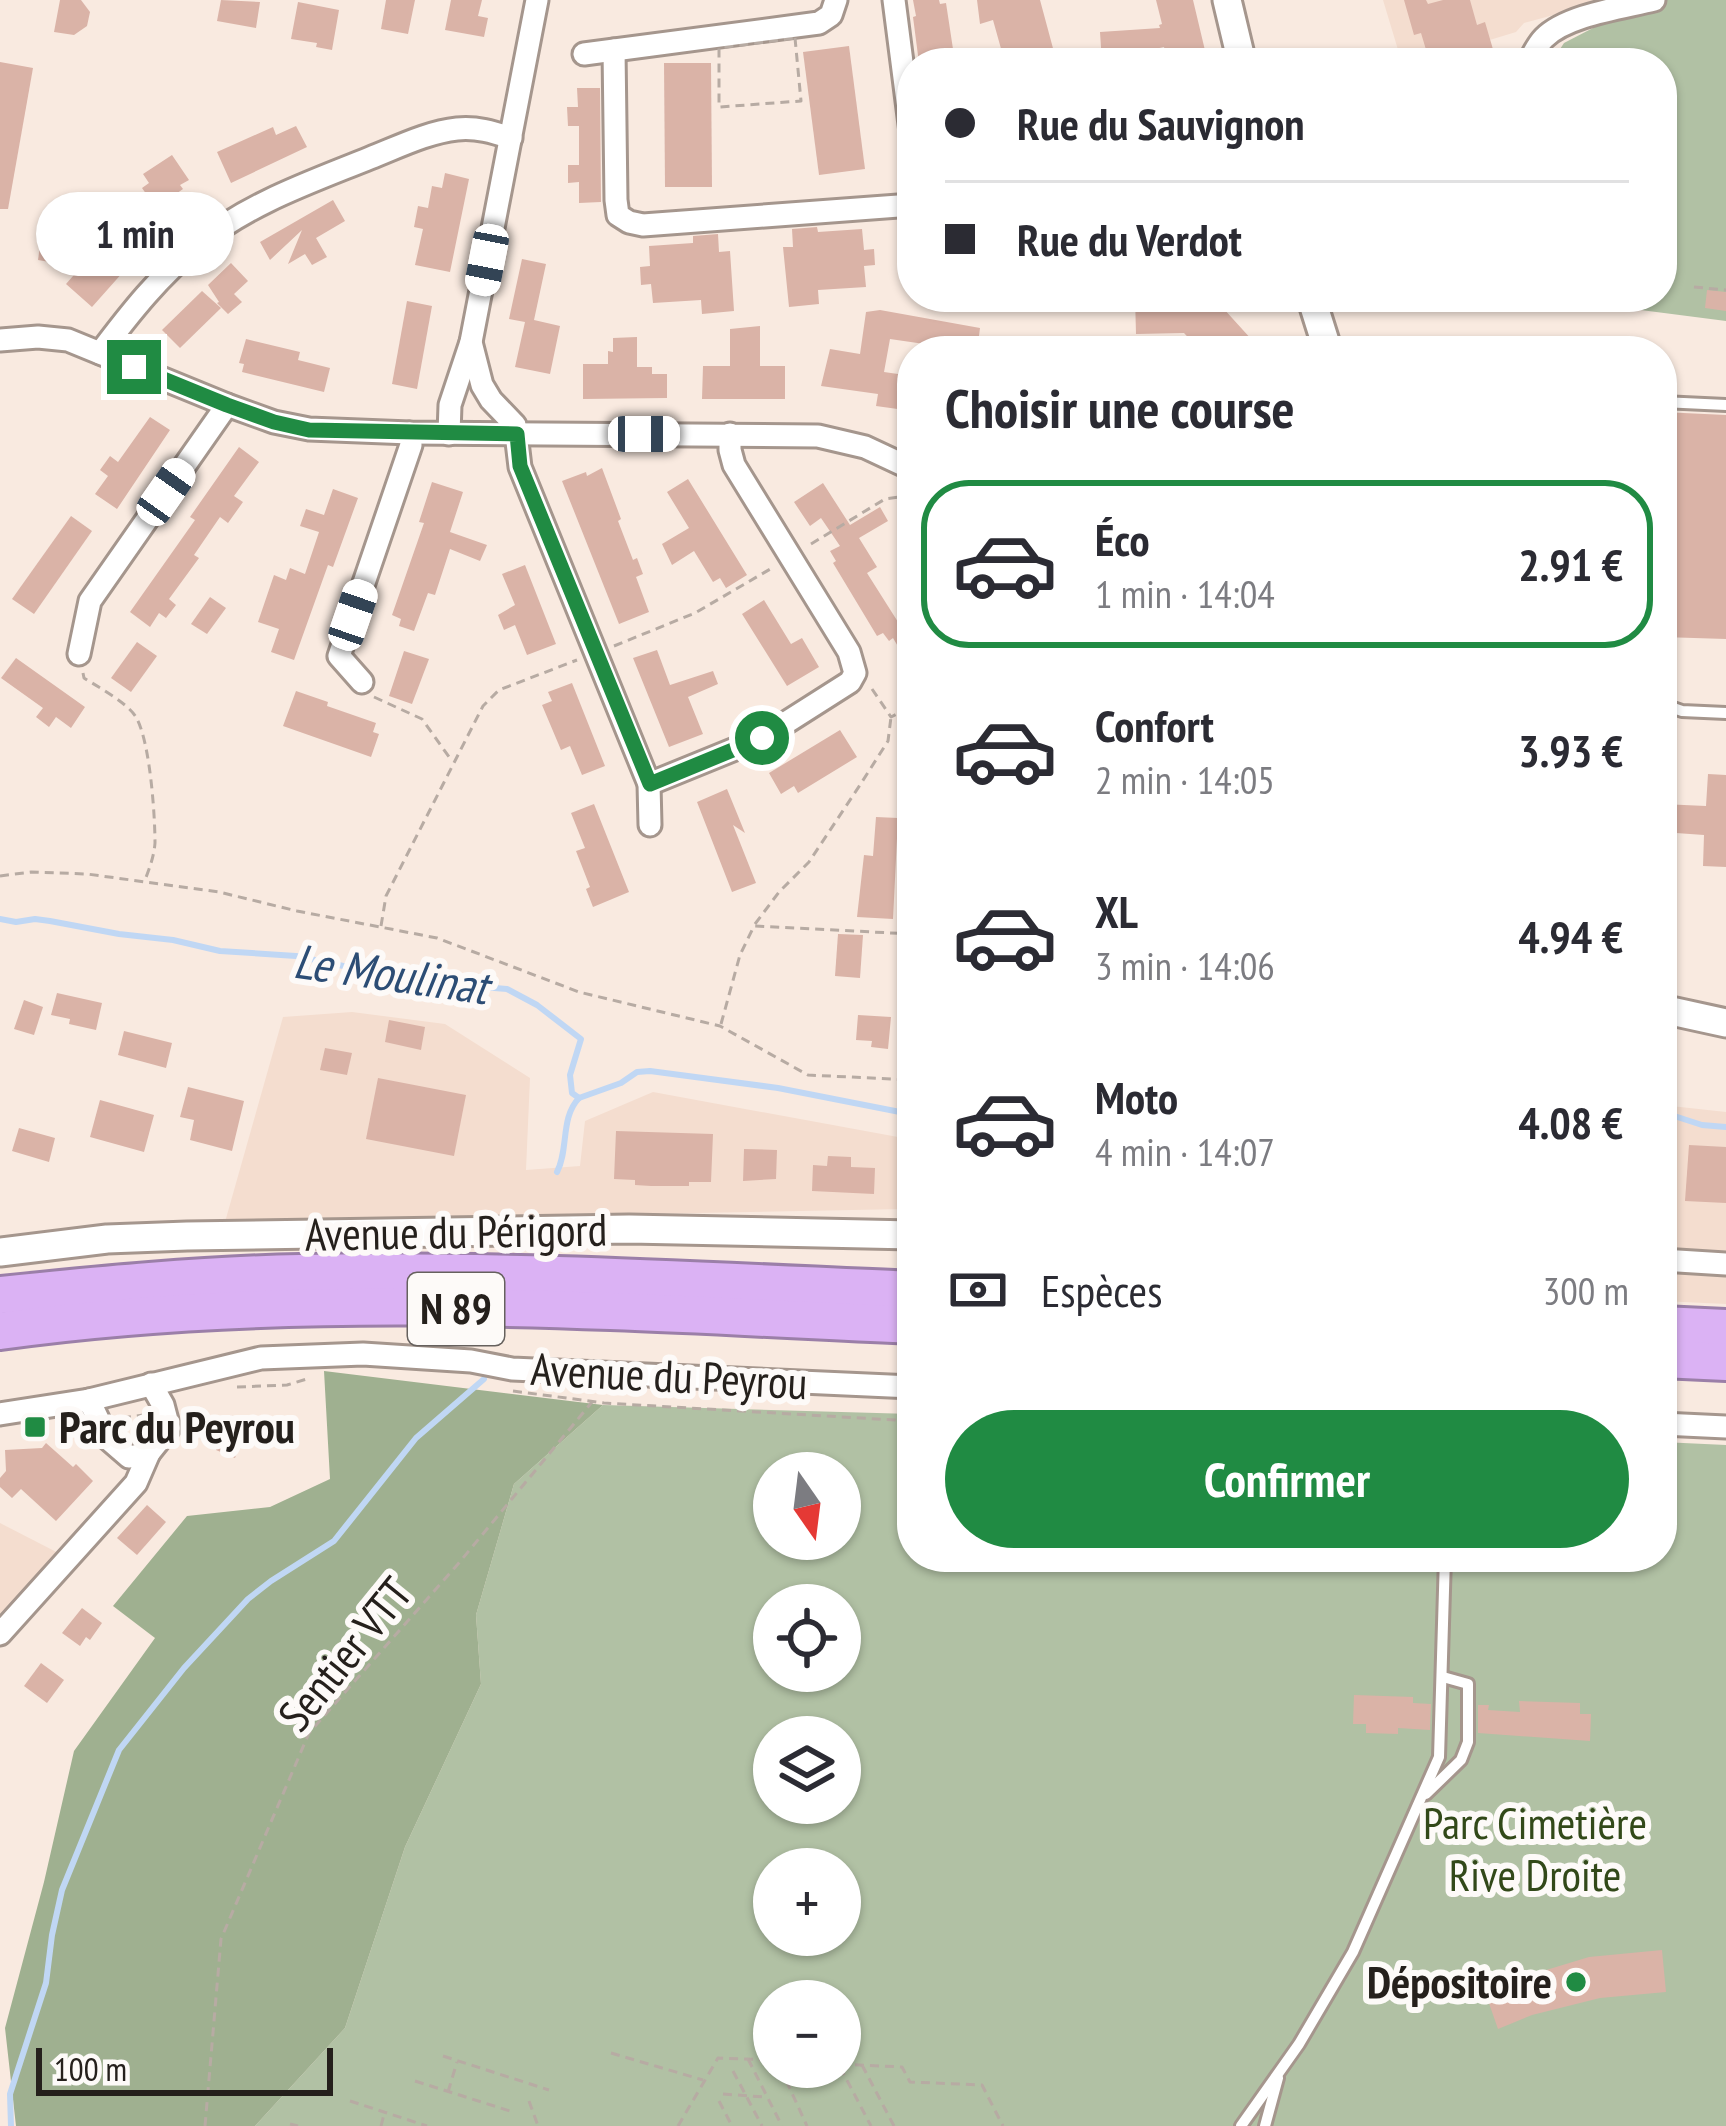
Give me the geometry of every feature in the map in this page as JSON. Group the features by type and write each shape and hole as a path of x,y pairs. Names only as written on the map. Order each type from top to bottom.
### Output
{"highway":[{"name":"N 89","path":"0,1295 299,1273 502,1274 897,1289"},
{"name":"N 89","path":"0,1331 145,1317 334,1308 614,1312 897,1324"},
{"path":"1677,1326 1726,1328"},
{"path":"1677,1360 1726,1362"}],"street":[{"path":"449,434 450,405 471,342 537,0"},
{"path":"584,54 819,22 831,15 836,0"},
{"path":"894,0 900,48"},
{"path":"1227,0 1239,48"},
{"path":"1538,48 1557,29 1654,0"},
{"path":"614,50 616,200 618,215 629,223 897,206"},
{"path":"100,352 137,302 197,245 241,213 421,138 455,129 486,129 511,138"},
{"path":"0,340 55,338 227,405 309,430 791,434 841,440 897,463"},
{"path":"471,342 482,385 514,425 520,466 650,784 650,825"},
{"path":"79,654 90,601 227,405"},
{"path":"362,682 339,656 411,445 410,434"},
{"path":"650,784 762,738 854,676 849,652 734,465 730,434"},
{"path":"1677,1012 1726,1023"},
{"name":"Avenue du Périgord","path":"0,1252 107,1239 187,1236 629,1229 897,1235"},
{"path":"1677,1261 1726,1264"},
{"name":"Avenue du Peyrou","path":"0,1414 94,1410 151,1384 261,1358 363,1354 471,1361 512,1369 897,1386"},
{"path":"0,1634 136,1483 149,1453 169,1428 151,1384"},
{"path":"94,1410 107,1438 129,1457 149,1453"},
{"path":"1677,1425 1726,1427"}],"lane":[{"path":"1677,403 1726,405"},
{"path":"1677,709 1726,713"},
{"path":"1240,2126 1299,2044 1353,1952 1438,1757 1445,1572"},
{"path":"1419,1801 1461,1760 1468,1742 1468,1684 1443,1677"},
{"path":"1265,2126 1280,2069"}],"path":[{"path":"795,38 801,101 718,107 719,48 795,38"},
{"path":"1694,287 1726,290"},
{"path":"79,654 84,678 137,718 153,811 153,860 145,882"},
{"path":"720,1026 740,955 754,926 809,862 887,741 891,717 865,680 854,676"},
{"path":"362,682 371,696 422,718 452,762"},
{"path":"891,717 897,714"},
{"path":"0,876 87,874 219,892 437,938 579,992 720,1026 808,1075 897,1079"},
{"path":"754,926 897,933"},
{"path":"232,1388 287,1385 326,1374"},
{"path":"507,1391 592,1402 897,1420"},
{"name":"Sentier VTT","path":"205,2126 221,1939 310,1733 592,1402"},
{"path":"94,1410 143,1415 164,1408"},
{"path":"610,2054 705,2080"},
{"path":"443,2056 549,2090"},
{"path":"678,2126 718,2057 753,2059"},
{"path":"748,2059 782,2126"},
{"path":"448,2092 457,2061"},
{"path":"862,2065 894,2126"},
{"path":"862,2065 902,2067 910,2082 982,2085 1003,2126"},
{"path":"733,2071 762,2126"},
{"path":"415,2081 510,2111"},
{"path":"790,2088 807,2126"},
{"path":"851,2088 871,2126"},
{"path":"723,2094 767,2097"},
{"path":"350,2101 427,2126"},
{"path":"529,2101 538,2126"},
{"path":"719,2101 732,2126"},
{"path":"381,2126 385,2112"},
{"path":"290,2124 298,2126"}],"shaded area":[{"path":"1383,0 1609,0 1524,23 1516,32 1463,48 1397,48"},
{"path":"352,1012 445,1024 530,1078 526,1170 580,1166 585,1121 653,1092 897,1137 897,1209 225,1222 283,1017"},
{"path":"1677,1107 1726,1112 1726,1304 1677,1302"},
{"path":"0,1523 70,1559 0,1634"}],"green space":[{"path":"1647,0 1726,0 1726,321 1656,312 1677,312 1677,48 1561,48"},
{"path":"324,1371 603,1405 514,1484 476,1615 481,1684 405,1847 345,2028 255,2126 16,2126 5,2028 74,1751 155,1638 113,1606 187,1516 270,1507 330,1479"},
{"name":"Parc Cimetière Rive Droite","path":"603,1405 897,1414 897,1572 1677,1572 1677,1443 1726,1445 1726,2126 255,2126 345,2028 405,1847 481,1684 476,1615 514,1484"}],"building":[{"path":"60,0 81,0 90,12 87,26 74,35 54,32"},
{"path":"221,0 260,2 256,28 217,21"},
{"path":"386,0 415,0 408,34 381,29"},
{"path":"451,0 482,0 478,16 488,18 484,37 445,30"},
{"path":"913,0 946,3 953,48 917,48"},
{"path":"977,0 1040,0 1053,48 1001,48 993,20 980,24"},
{"path":"1156,0 1193,0 1204,48 1101,48 1100,32 1160,28"},
{"path":"1404,0 1426,0 1428,4 1470,0 1477,25 1485,22 1493,48 1426,48 1421,33 1414,35"},
{"path":"298,2 339,10 332,50 291,39"},
{"path":"849,46 865,169 819,175 803,52"},
{"path":"0,62 33,68 8,209 0,209"},
{"path":"664,63 711,63 712,187 665,187"},
{"path":"577,88 600,88 601,202 579,203 579,182 568,183 568,165 579,165 579,126 568,126 567,107 578,107"},
{"path":"296,126 307,147 231,183 217,152 273,127 276,135"},
{"path":"172,155 189,180 156,208 142,188 149,183 143,174"},
{"path":"445,173 469,179 450,272 415,265 423,229 414,227 418,206 428,208 432,186 442,188"},
{"path":"333,200 345,221 316,238 327,257 312,265 305,254 288,264 302,230 270,260 260,242"},
{"path":"123,221 148,244 92,307 66,284"},
{"path":"817,227 818,232 862,229 864,250 874,249 875,265 864,266 866,287 818,290 819,304 789,307 783,247 793,247 792,229"},
{"path":"42,231 60,235 55,263 38,260"},
{"path":"718,234 719,252 730,251 734,311 702,314 701,300 653,303 651,284 641,285 640,267 650,266 649,246 693,243 693,236"},
{"path":"522,259 546,264 534,320 560,326 550,374 515,367 525,322 509,319"},
{"path":"231,263 248,281 234,294 242,302 228,314 208,285"},
{"path":"1707,290 1726,292 1726,311 1705,308"},
{"path":"202,291 221,308 180,348 162,330"},
{"path":"407,301 432,306 417,389 392,384"},
{"path":"880,310 980,328 979,336 890,339 884,372 897,374 897,409 876,406 878,394 821,386 830,349 860,354 866,312"},
{"path":"1135,312 1227,312 1248,336 1184,333 1136,334"},
{"path":"760,326 760,366 785,366 785,399 702,399 703,366 730,366 730,329"},
{"path":"637,337 637,367 667,374 667,398 583,399 583,364 608,364 613,338"},
{"path":"246,339 300,352 298,360 330,368 324,392 242,372 244,364 239,363"},
{"path":"1677,413 1726,415 1726,639 1677,637"},
{"path":"150,417 170,430 117,509 95,494 108,476 100,470 110,456 118,462"},
{"path":"239,447 259,462 234,496 243,502 228,523 220,517 194,555 199,558 169,599 176,605 166,618 159,613 150,627 130,612"},
{"path":"602,468 633,560 637,558 643,574 636,577 649,612 619,624 562,481"},
{"path":"688,479 747,575 726,588 720,578 713,582 694,551 672,565 662,544 689,528 667,492"},
{"path":"432,482 463,492 450,532 487,545 480,561 450,549 435,595 428,593 414,631 399,626 401,619 392,615 424,523 419,522"},
{"path":"823,483 850,525 880,507 888,521 859,538 877,567 867,573 897,620 897,645 883,633 877,636 833,563 830,551 840,546 821,518 810,526 794,502"},
{"path":"333,489 358,498 294,660 271,652 279,629 258,622 274,575 286,580 290,568 305,574 319,532 300,526 306,509 324,515"},
{"path":"71,516 92,531 34,614 12,599"},
{"path":"525,565 556,644 527,655 515,625 504,630 498,615 515,605 502,574"},
{"path":"210,597 226,608 207,634 191,624"},
{"path":"764,600 791,644 802,638 819,667 787,686 742,614"},
{"path":"137,642 157,656 131,692 111,678"},
{"path":"657,650 670,685 713,671 718,684 688,697 703,734 669,747 633,658"},
{"path":"404,651 429,659 412,704 389,696"},
{"path":"16,658 85,707 71,728 56,717 49,727 36,717 43,708 1,678"},
{"path":"572,683 605,766 582,775 570,746 561,750 542,705 552,701 548,692"},
{"path":"296,691 376,723 373,732 379,734 371,757 283,726"},
{"path":"840,730 857,757 798,793 794,786 781,794 769,773"},
{"path":"1708,774 1726,775 1726,867 1703,866 1704,835 1677,833 1677,805 1706,806"},
{"path":"727,789 745,833 733,825 756,883 732,892 697,802"},
{"path":"594,804 629,892 593,907 576,851 585,848 571,813"},
{"path":"876,817 897,818 893,919 857,917 864,855 873,856"},
{"path":"838,934 863,935 860,978 835,976"},
{"path":"57,993 102,1003 96,1030 51,1015"},
{"path":"24,1000 43,1007 34,1035 14,1029"},
{"path":"858,1015 891,1017 888,1049 856,1040"},
{"path":"389,1020 425,1027 421,1050 385,1042"},
{"path":"124,1031 172,1043 166,1068 118,1055"},
{"path":"325,1048 352,1053 347,1075 320,1070"},
{"path":"378,1078 466,1095 454,1156 366,1139"},
{"path":"188,1087 244,1101 232,1151 190,1140 194,1120 180,1117"},
{"path":"100,1100 154,1115 144,1152 90,1137"},
{"path":"19,1128 55,1138 49,1162 12,1151"},
{"path":"616,1131 713,1134 711,1182 651,1186 614,1179"},
{"path":"1689,1145 1726,1147 1726,1203 1685,1201"},
{"path":"744,1149 777,1150 776,1179 743,1181"},
{"path":"828,1156 851,1157 851,1167 875,1168 874,1194 812,1191 813,1165 827,1166"},
{"path":"230,1415 249,1422 235,1458 216,1450"},
{"path":"46,1443 93,1481 56,1521 21,1489 12,1498 0,1487 6,1471 5,1450 42,1448"},
{"path":"147,1505 166,1522 137,1555 117,1538"},
{"path":"82,1608 102,1623 80,1646 62,1633"},
{"path":"41,1663 64,1680 47,1703 24,1686"},
{"path":"1354,1695 1413,1697 1413,1703 1431,1704 1430,1730 1366,1733 1366,1724 1353,1724"},
{"path":"1519,1701 1580,1703 1580,1714 1591,1714 1590,1741 1478,1733 1478,1705 1520,1712"},
{"path":"1662,1950 1666,1992 1600,1998 1498,2029 1484,1989 1589,1957"}],"waterway":[{"name":"Le Moulinat","path":"0,919 50,921 220,951 296,956 419,982 507,989 581,1039 570,1075 572,1093 579,1098"},
{"name":"Le Moulinat","path":"579,1098 637,1072 650,1071 778,1088 897,1111"},
{"path":"557,1172 569,1115 579,1098"},
{"name":"Le Moulinat","path":"1677,1117 1726,1127"},
{"path":"11,2126 10,2094 46,1983 62,1890 119,1750 184,1668 248,1599 334,1541 416,1438 484,1379"}],"place":[{"name":"Parc du Peyrou","path":"35,1427"},
{"name":"Dépositoire","path":"1576,1982"}],"route":[{"path":"134,367 274,422 309,430 517,434 520,466 650,784 762,738"}]}
